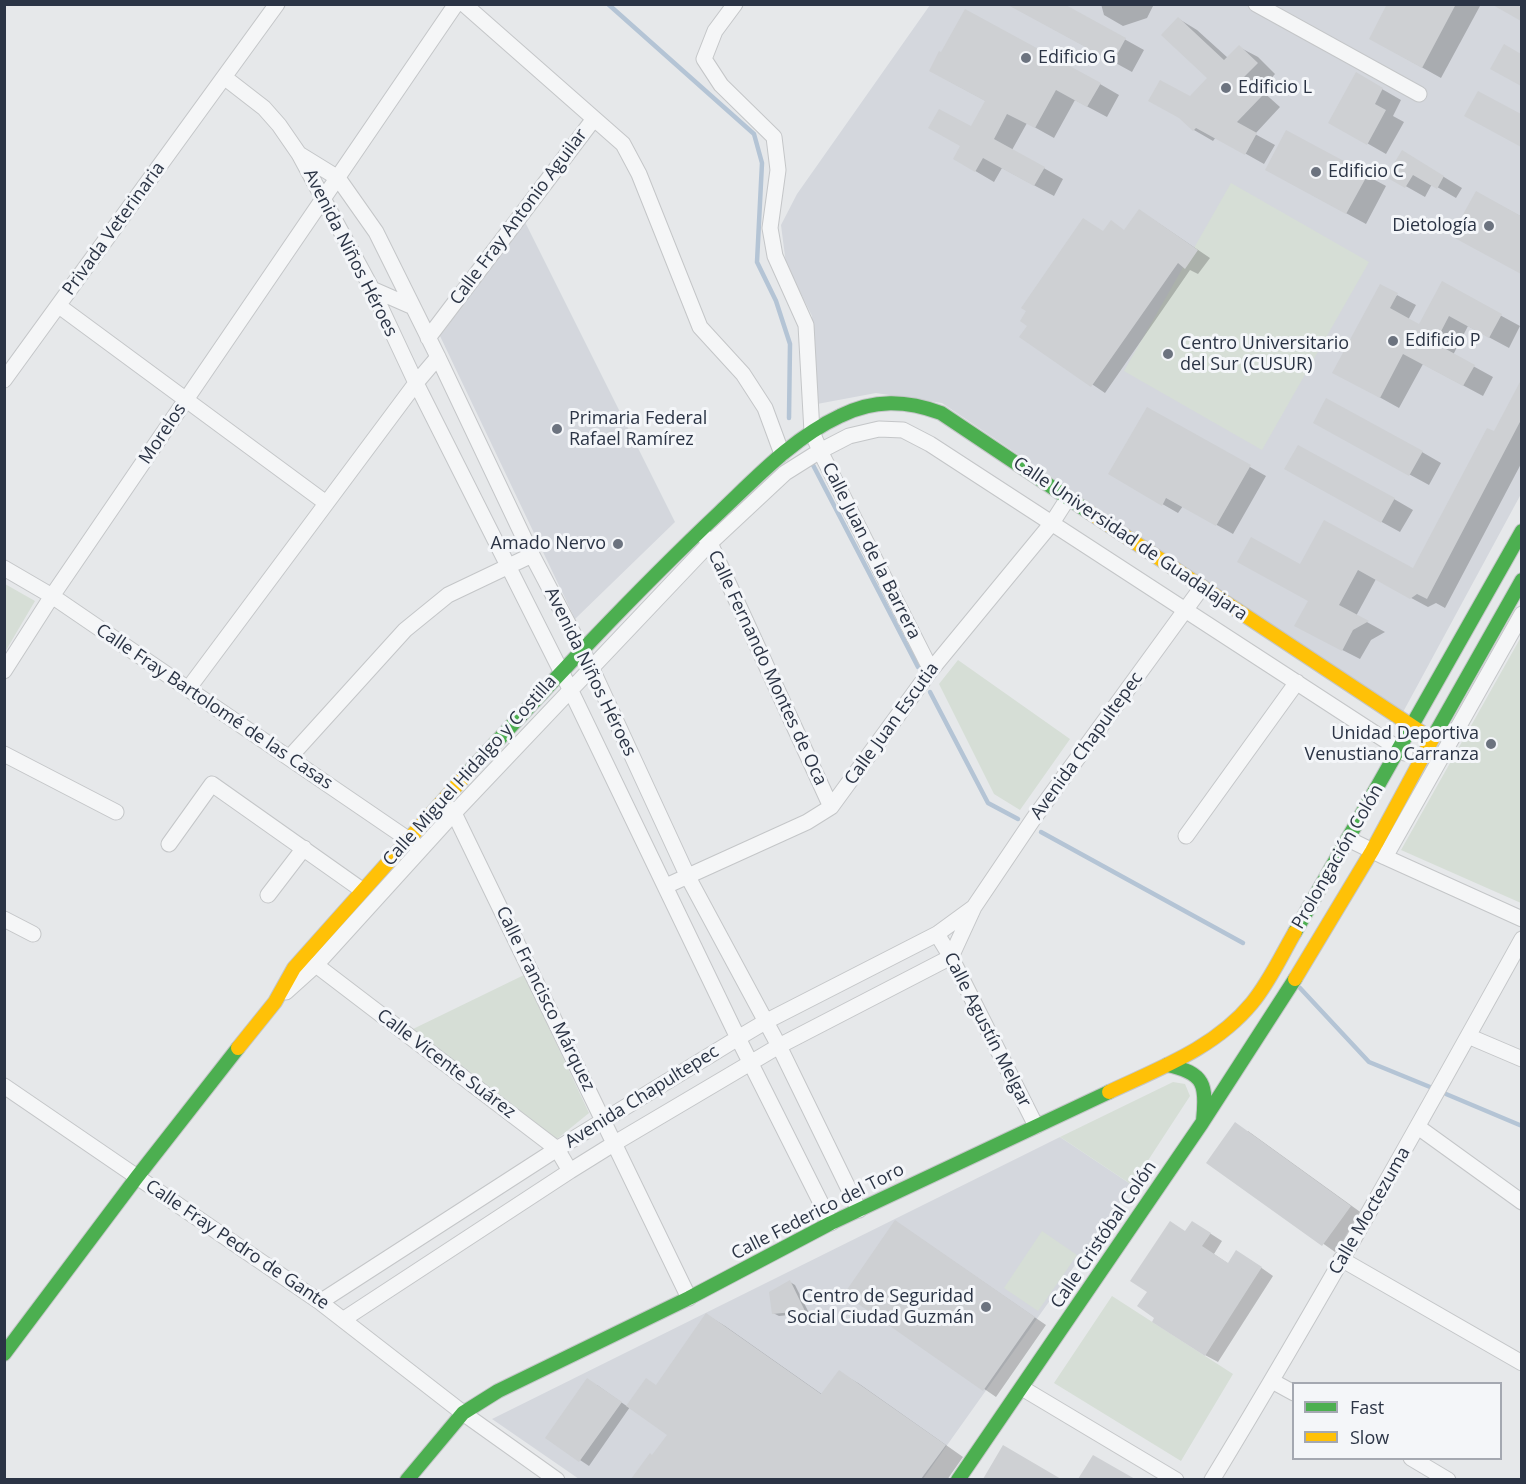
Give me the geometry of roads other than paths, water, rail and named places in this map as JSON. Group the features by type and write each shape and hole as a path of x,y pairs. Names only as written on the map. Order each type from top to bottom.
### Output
{"main road":[{"name":"Calle Universidad de Guadalajara","path":"813,432 841,415 877,404 900,402 925,406 941,413 1432,739"},
{"name":"Calle Miguel Hidalgo y Costilla","path":"4,1354 137,1177 275,1002 294,968 362,890 561,672 699,531 782,454 813,432"},
{"name":"Prolongación Colón","path":"1257,994 1400,749 1521,531"},
{"name":"Prolongación Colón","path":"1276,1008 1378,854 1419,762 1521,580"},
{"name":"Calle Federico del Toro","path":"407,1479 463,1413 498,1391 689,1298 831,1223 1198,1049 1247,1010 1257,994"},
{"name":"Calle Cristóbal Colón","path":"958,1479 1202,1124 1276,1008"},
{"path":"1167,1065 1193,1072 1202,1080 1206,1095 1202,1124"}],"street":[{"path":"224,77 277,4"},
{"name":"Morelos","path":"4,671 52,596 456,4"},
{"name":"Calle Fray Antonio Aguilar","path":"428,338 593,120 464,4"},
{"name":"Calle Juan de la Barrera","path":"735,4 715,31 704,58 721,85 774,137 778,170 770,228 776,256 806,325 813,432 820,451 931,670"},
{"path":"1256,4 1419,94"},
{"name":"Avenida Niños Héroes","path":"224,77 264,108 279,125 299,154 372,289 416,383 509,565 738,1038 831,1223"},
{"name":"Privada Veterinaria","path":"4,380 224,77"},
{"path":"593,120 623,144 639,174 700,327 743,374 760,400 782,454"},
{"name":"Avenida Niños Héroes","path":"299,154 338,178 376,232 532,555 592,669 688,877 779,1046 859,1210"},
{"path":"372,289 413,307"},
{"path":"59,306 326,504"},
{"path":"188,689 416,383 438,357"},
{"name":"Calle Universidad de Guadalajara","path":"820,451 849,436 879,429 903,430 930,444 1419,762"},
{"name":"Calle Miguel Hidalgo y Costilla","path":"275,1002 316,964 421,848 710,543 784,473 820,451"},
{"name":"Calle Juan Escutia","path":"666,886 807,822 831,807 931,670 1052,523 1068,498"},
{"name":"Calle Fernando Montes de Oca","path":"699,531 710,543 831,807"},
{"path":"289,758 405,630 448,595 532,555"},
{"name":"Calle Fray Bartolomé de las Casas","path":"4,568 52,596 421,848"},
{"name":"Avenida Chapultepec","path":"344,1319 615,1143 779,1046 951,957 974,907 1034,818 1202,587"},
{"name":"Prolongación Colón","path":"1378,854 1521,614"},
{"path":"1186,836 1297,681"},
{"path":"4,754 116,812"},
{"path":"169,844 212,784 362,890"},
{"name":"Calle Francisco Márquez","path":"442,801 454,813 689,1298"},
{"path":"1348,839 1521,919"},
{"path":"268,896 304,848"},
{"name":"Avenida Chapultepec","path":"320,1302 557,1149 738,1038 937,934 974,907"},
{"path":"4,919 33,934"},
{"name":"Calle Agustín Melgar","path":"937,934 951,957 1036,1126"},
{"name":"Calle Moctezuma","path":"1212,1479 1272,1381 1418,1127 1521,939"},
{"path":"294,968 316,964"},
{"name":"Calle Vicente Suárez","path":"316,964 557,1149 570,1171"},
{"path":"1468,1036 1521,1059"},
{"name":"Calle Fray Pedro de Gante","path":"4,1086 344,1319 463,1413 557,1479"},
{"path":"1418,1127 1521,1202"},
{"path":"1341,1259 1521,1363"},
{"path":"1272,1381 1292,1392"},
{"path":"1022,1388 1176,1479"},
{"path":"1415,1460 1448,1479"}],"waterway":[{"path":"608,4 754,134 762,163 757,262 776,301 790,344 789,418"},
{"path":"813,465 918,667"},
{"path":"930,692 988,803 1018,819"},
{"path":"1041,832 1243,943"},
{"path":"1300,988 1369,1062 1430,1087"},
{"path":"1446,1094 1522,1126"}],"place":[{"name":"Edificio G","path":"1026,58"},
{"name":"Edificio L","path":"1226,88"},
{"name":"Edificio C","path":"1316,172"},
{"name":"Dietología","path":"1489,226"},
{"name":"Edificio P","path":"1393,341"},
{"name":"Centro Universitario del Sur (CUSUR)","path":"1168,354"},
{"name":"Primaria Federal Rafael Ramírez","path":"557,429"},
{"name":"Amado Nervo","path":"618,544"},
{"name":"Unidad Deportiva Venustiano Carranza","path":"1491,744"},
{"name":"Centro de Seguridad Social Ciudad Guzmán","path":"986,1307"}]}
